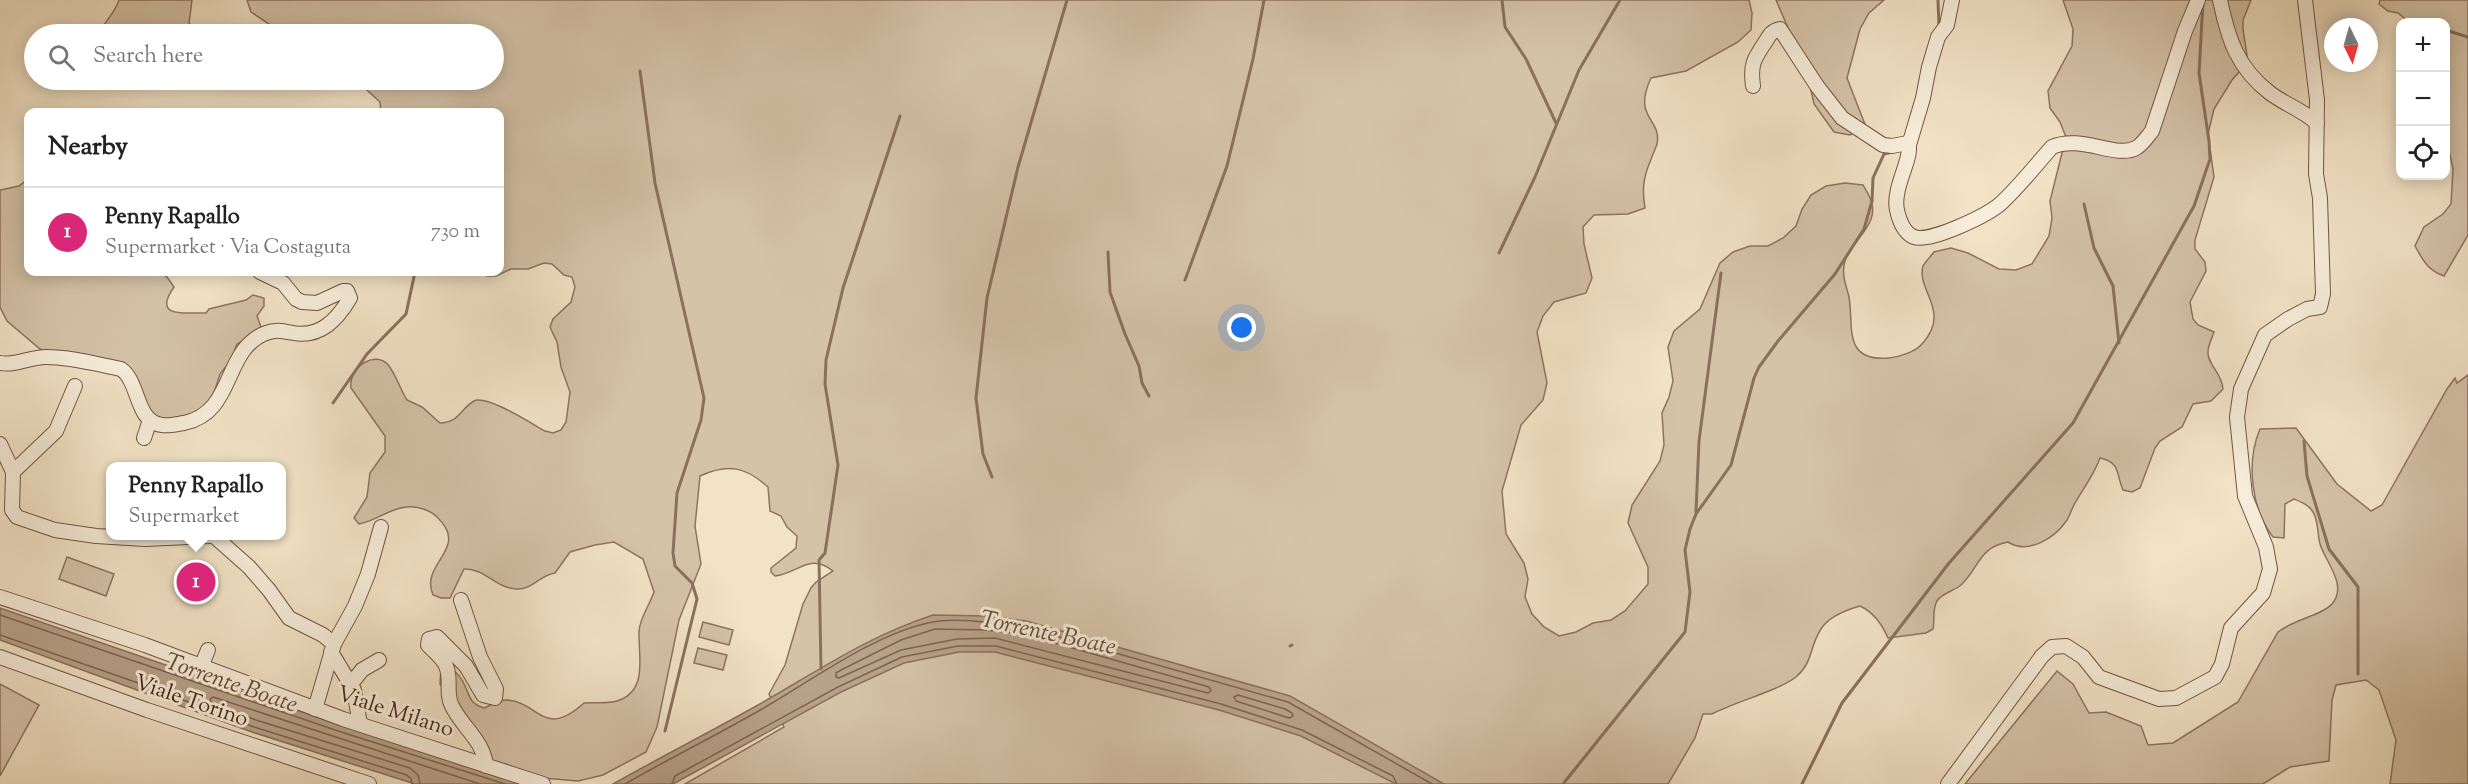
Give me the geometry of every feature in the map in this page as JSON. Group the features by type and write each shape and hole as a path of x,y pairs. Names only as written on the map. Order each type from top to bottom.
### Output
{"street":[{"path":"1952,0 1947,25 1938,37 1929,67 1923,98 1909,145 1908,158 1896,193 1902,225 1908,232 1919,237 1956,228 1976,220 1998,206 2052,147 2070,142 2125,151 2134,149 2143,143 2152,131 2192,9 2198,0"},
{"path":"2220,0 2232,47 2242,64 2269,92 2303,110 2317,123"},
{"path":"1948,784 2042,656 2052,647 2066,646 2083,657 2099,677 2160,699 2176,698 2215,677 2222,664 2231,628 2264,592 2270,569 2266,547 2245,496 2237,417 2241,389 2265,335 2307,309 2320,307 2323,280 2320,198 2316,174 2317,123 2314,64 2305,0"},
{"path":"1752,86 1751,71 1755,54 1771,33 1780,29 1817,86 1842,118 1883,145 1892,146 1905,143 1909,145"},
{"path":"0,363 18,363 42,357 63,357 121,369 128,374 137,398 150,420 163,426 192,421 214,408 244,348 256,338 276,330 302,334 319,332 332,321 350,298 347,291 343,291 316,303 302,302 296,299 283,283 268,276"},
{"path":"13,472 56,431 75,386"},
{"path":"144,438 150,420"},
{"path":"0,444 13,472 12,510 17,517 55,530 106,536"},
{"path":"315,709 329,644 355,606 368,574 381,527"},
{"path":"217,540 256,574 289,618 329,644 358,702 360,724"},
{"name":"Viale Milano","path":"0,597 145,645 315,709 543,784"},
{"path":"461,600 480,657 496,689 495,698 483,695 466,666 437,637 429,639 428,645 445,663 448,672 447,698 453,710 470,730 485,758 486,766"},
{"path":"201,667 208,650"},
{"name":"Viale Torino","path":"0,657 158,714 369,784"},
{"path":"351,684 362,670 379,660"}],"shaded area":[{"path":"119,0 192,0 190,24 105,24"},
{"path":"247,0 1749,0 1752,13 1751,30 1738,42 1686,71 1651,78 1645,102 1646,110 1656,128 1657,144 1645,179 1643,190 1645,208 1628,214 1594,215 1583,227 1584,244 1592,278 1586,293 1554,302 1543,316 1537,332 1547,383 1543,400 1521,425 1502,491 1506,534 1524,563 1528,579 1525,597 1532,614 1544,627 1559,636 1576,632 1593,623 1611,620 1625,611 1648,584 1648,567 1628,523 1632,505 1660,461 1664,445 1662,413 1673,381 1668,347 1674,331 1700,309 1720,263 1733,252 1750,246 1768,246 1783,238 1796,226 1802,209 1811,195 1826,186 1845,183 1863,185 1873,210 1866,230 1847,255 1844,271 1853,340 1864,354 1874,358 1889,358 1911,352 1922,344 1934,321 1934,311 1922,275 1923,266 1934,252 1951,248 1968,253 1999,269 2016,270 2032,264 2049,236 2052,218 2050,201 2066,137 2060,122 2050,108 2048,91 2072,46 2073,29 2063,0 2251,0 2243,20 2248,62 2232,80 2214,109 2208,134 2214,177 2195,240 2195,249 2205,262 2206,271 2190,302 2193,319 2198,325 2214,332 2208,356 2220,378 2223,389 2211,401 2193,404 2182,427 2160,441 2155,448 2140,488 2132,492 2123,490 2115,466 2100,458 2067,520 2056,533 2040,543 2024,547 2008,542 1991,548 1961,585 1937,601 1933,629 1926,633 1888,638 1877,619 1860,606 1833,617 1824,624 1809,660 1796,677 1778,687 1712,714 1703,714 1695,738 1668,784 685,784 784,727 769,694 785,665 803,604 811,588 833,571 818,563 811,563 775,576 771,568 796,548 797,536 787,527 781,516 770,511 768,487 760,480 744,471 719,469 700,476 695,526 701,564 679,620 657,727 646,752 603,775 578,781 543,778 494,763 488,757 467,720 440,684 441,668 449,666 454,670 462,680 471,700 479,706 484,708 506,700 517,702 550,719 570,714 584,703 613,702 627,696 638,681 639,631 654,592 643,559 614,542 595,545 570,552 555,573 522,589 509,588 478,572 464,569 450,598 441,598 433,595 432,574 447,547 449,538 446,528 437,517 427,510 411,507 401,508 359,524 354,518 367,497 370,473 385,452 385,436 351,388 351,380 358,367 370,360 384,361 392,370 407,400 422,407 440,423 452,420 469,404 480,400 498,406 545,431 553,433 561,430 566,422 570,392 561,367 557,342 550,327 553,319 571,302 575,287 572,277 564,275 552,264 544,263 528,269 511,269 504,272 504,108 381,108 380,102 367,90 504,90 504,24 269,24 251,12"},
{"path":"1776,0 1884,0 1869,13 1860,29 1847,78 1866,127 1850,135 1834,132 1814,104 1807,72"},
{"path":"2380,0 2468,0 2468,235 2444,276 2429,268 2415,246 2424,227 2443,214 2451,204 2453,169 2450,155 2450,18 2404,18 2379,4"},
{"path":"24,182 24,276 165,276 174,287 167,305 169,309 182,313 206,313 209,309 246,300 253,295 264,298 264,306 257,316 262,330 237,344 231,360 220,374 213,396 205,406 188,418 163,420 152,414 131,374 40,349 7,321 0,307 0,190 19,186"},
{"path":"2468,375 2468,784 2390,784 2396,740 2379,690 2366,680 2336,685 2332,700 2329,761 2290,767 2263,784 1965,784 2057,671 2073,684 2089,713 2106,712 2141,726 2148,745 2173,743 2238,702 2278,632 2327,608 2332,604 2338,589 2334,574 2320,544 2315,516 2309,507 2294,499 2285,504 2284,538 2273,537 2266,526 2256,499 2252,470 2260,429 2296,428 2337,484 2371,511 2382,505 2447,389 2455,378 2457,383"},
{"path":"67,557 114,574 106,596 59,579"},
{"path":"703,622 733,630 729,645 699,637"},
{"path":"698,648 727,655 723,670 694,663"},
{"path":"0,684 39,705 0,776"}],"water":[{"path":"0,608 340,725 525,784 415,784 252,732 0,640"},
{"name":"Torrente Boate","path":"933,615 986,616 1026,621 1290,696 1444,784 1396,784 1301,736 1219,710 995,652 959,652 904,663 841,692 673,784 613,784 864,644"}],"waterway":[{"path":"992,477 983,454 976,398 987,298 1018,167 1067,0"},
{"path":"1185,280 1227,166 1253,59 1264,0"},
{"path":"1502,0 1505,27 1526,59 1556,123"},
{"path":"1499,253 1535,177 1579,70 1620,0"},
{"path":"1938,0 1939,28"},
{"path":"1802,784 1842,703 1949,563 2073,423 2194,206 2210,159 2199,73 2203,2"},
{"path":"2450,31 2468,37"},
{"path":"640,71 655,183 704,398 701,420 677,493 673,553 675,566 692,583 697,599 665,731"},
{"path":"821,669 819,560 825,553 838,465 825,384 826,360 843,288 900,116"},
{"path":"1563,784 1685,632 1690,592 1685,550 1690,529 1696,514 1731,465 1754,378 1778,341 1835,274 1864,229 1872,201 1873,178 1884,154 1892,152"},
{"path":"2084,204 2094,248 2113,286 2119,343"},
{"path":"1108,252 1110,292 1139,366 1142,383 1149,396"},
{"path":"1696,512 1699,441 1721,273"},
{"path":"333,403 367,354 406,314 414,276"},
{"path":"2304,441 2307,476 2329,549 2358,587 2358,674"}],"place":[{"name":"Penny Rapallo","path":"196,582"}]}
